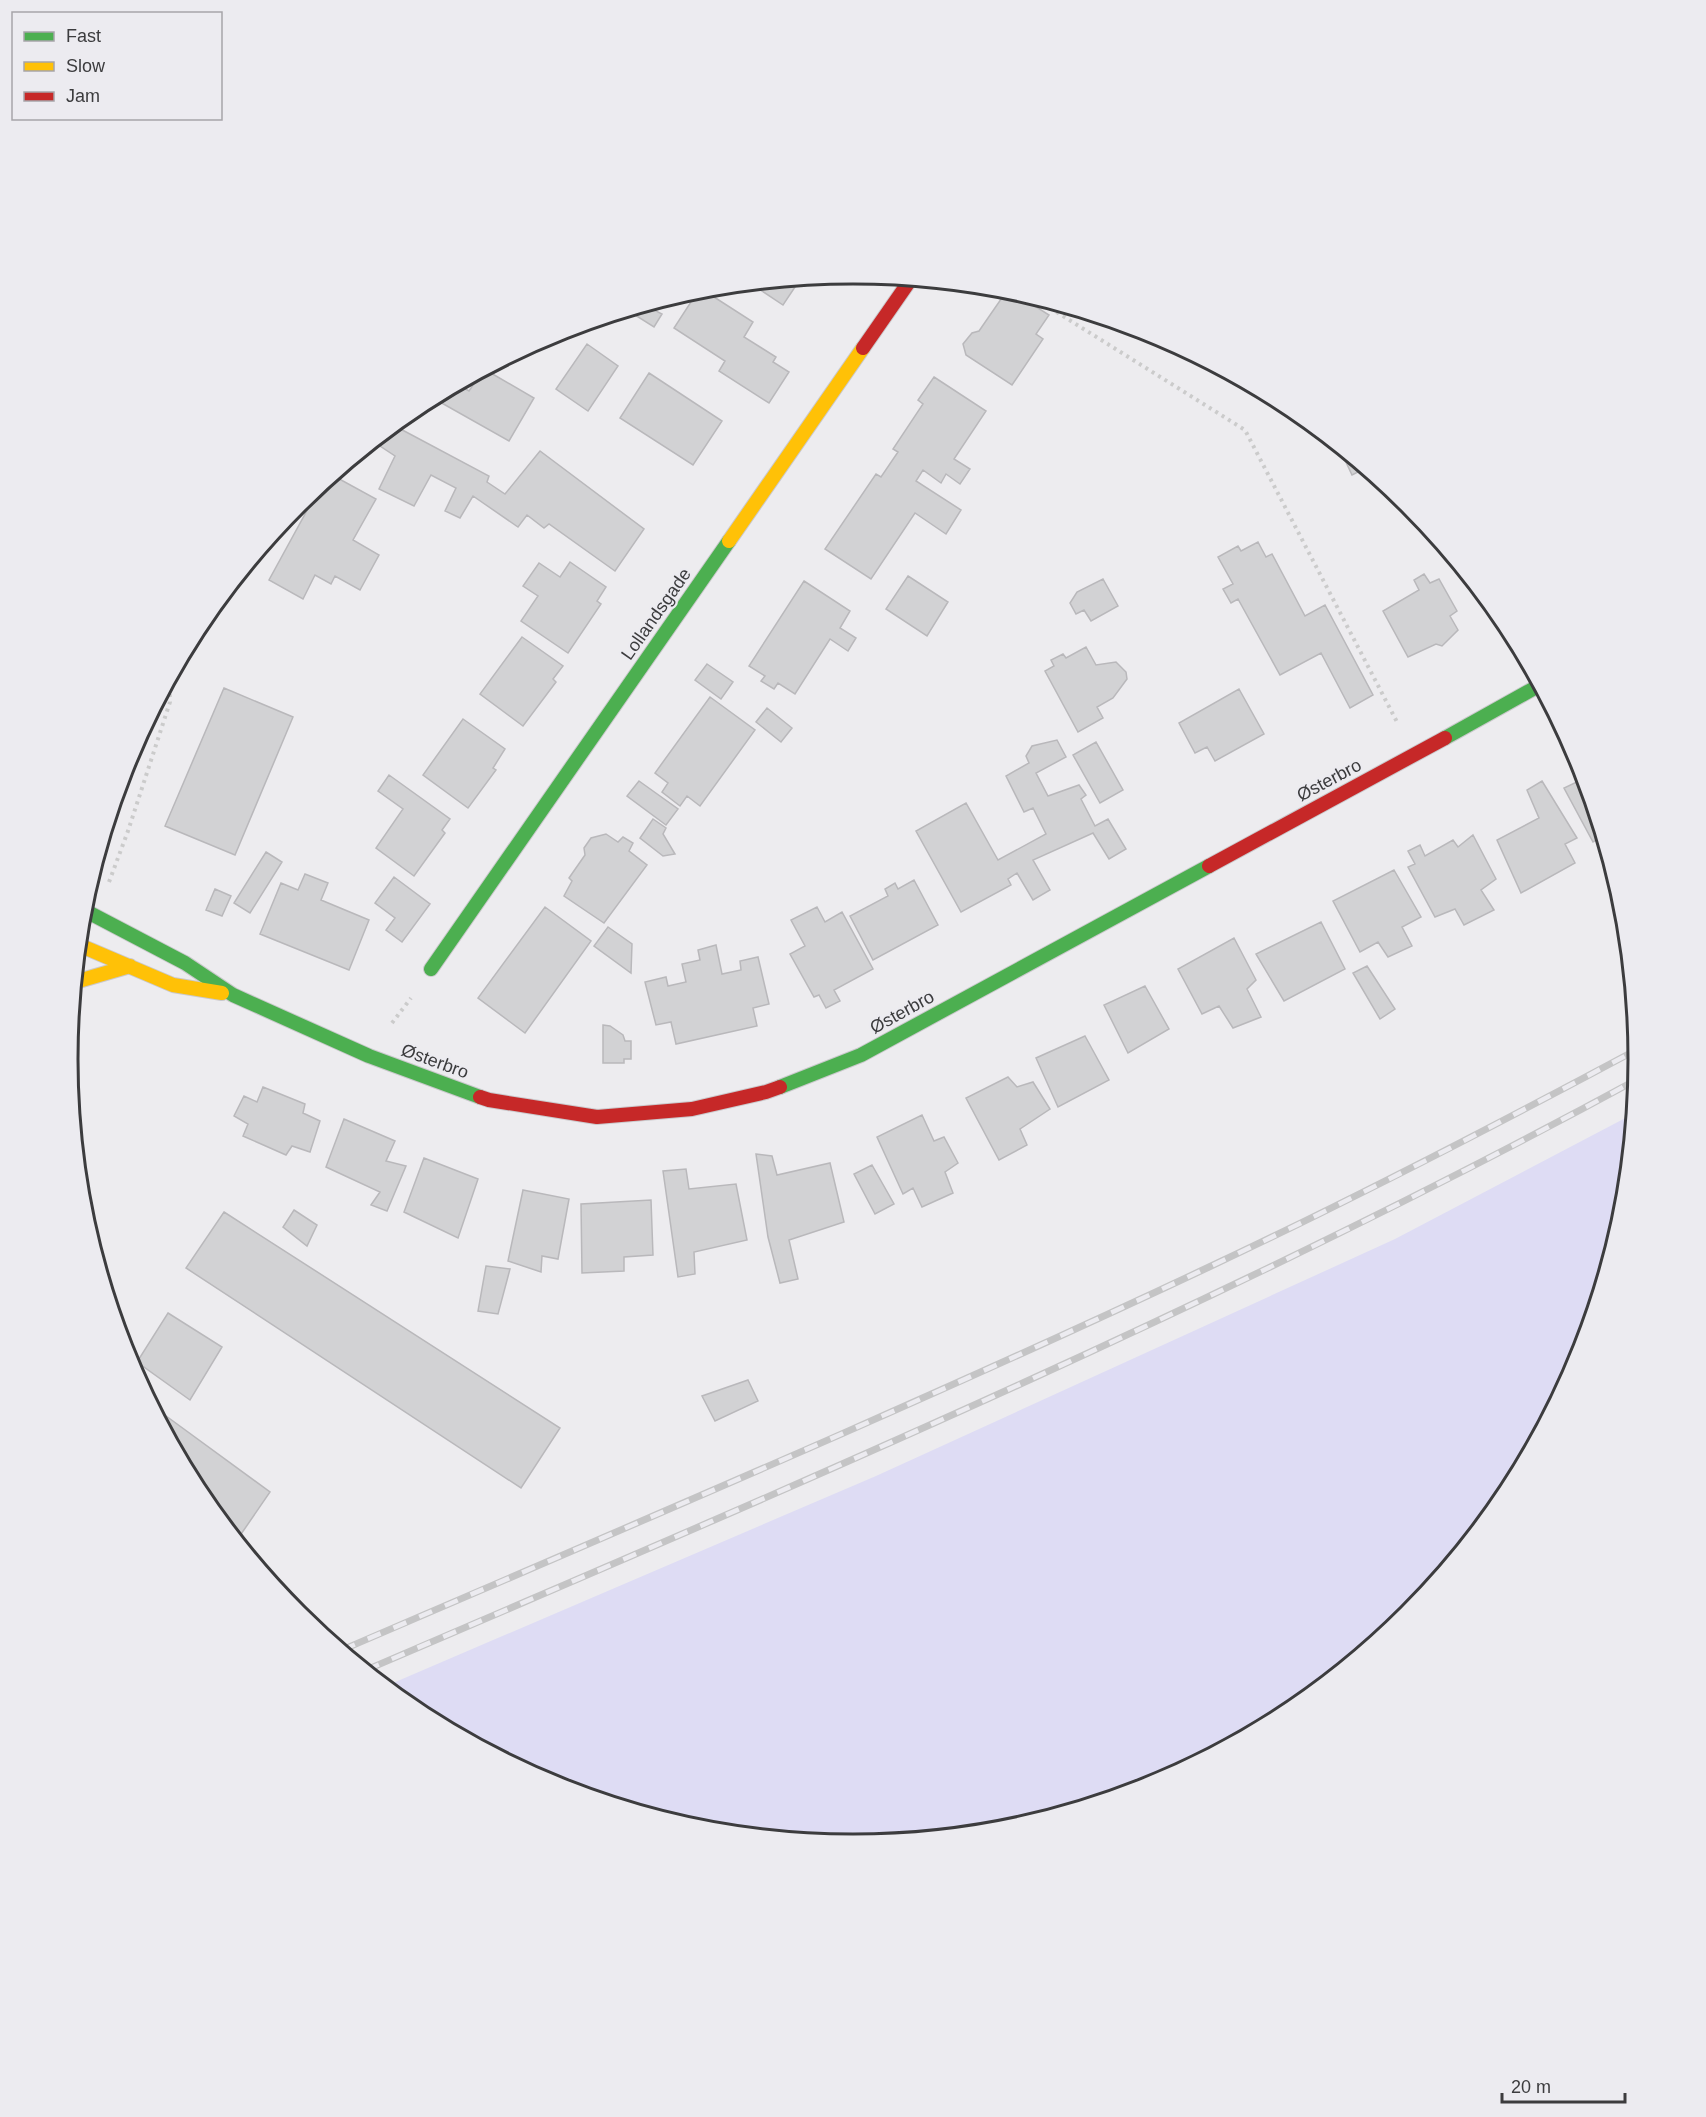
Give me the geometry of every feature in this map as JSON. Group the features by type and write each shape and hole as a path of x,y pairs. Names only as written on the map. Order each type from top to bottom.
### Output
{"street":[{"name":"Lollandsgade","path":"431,969 907,285"},
{"name":"Østerbro","path":"92,914 185,963 233,995 369,1056 489,1100 597,1117 692,1109 766,1092 861,1055 1533,689"},
{"name":"Østerbro","path":"86,948 173,985 233,995"},
{"path":"83,980 130,966"}],"path":[{"path":"1053,310 1245,430 1414,755"},
{"path":"96,916 128,831 170,702 170,694"},
{"path":"369,1056 431,969"}],"shaded area":[{"path":"1625,1118 1613,1210 1602,1259 1587,1308 1548,1401 1524,1446 1468,1530 1401,1607 1325,1673 1284,1703 1240,1730 1150,1775 1054,1807 1004,1819 954,1827 853,1834 752,1827 702,1819 652,1807 556,1775 465,1730 394,1683 876,1476 1395,1239"}],"building":[{"path":"796,286 783,305 759,289"},
{"path":"713,296 753,322 744,337 776,357 773,362 789,372 769,403 719,371 725,361 674,328 692,300"},
{"path":"1002,298 1033,305 1049,315 1036,334 1043,339 1012,385 966,355 963,344 972,333 979,331"},
{"path":"653,310 662,314 654,327 635,315"},
{"path":"587,344 618,366 588,411 556,389"},
{"path":"491,373 534,398 509,441 441,402 464,388 469,391 475,382"},
{"path":"649,373 722,421 693,465 620,418"},
{"path":"934,377 986,411 954,459 970,469 960,484 946,474 941,483 923,470 916,481 961,510 946,534 915,513 871,579 825,549 876,474 881,477 898,452 893,449 923,404 918,400"},
{"path":"401,429 489,476 487,482 505,494 540,451 644,529 615,571 549,524 544,528 527,515 518,527 473,496 460,518 445,511 456,488 431,475 414,506 379,489 395,456 380,446"},
{"path":"1345,461 1359,472 1352,475"},
{"path":"339,479 376,499 353,540 379,555 360,590 335,576 331,584 315,575 303,599 269,580 310,506"},
{"path":"1258,542 1266,557 1272,554 1305,616 1325,605 1373,695 1350,708 1321,653 1280,675 1238,599 1231,603 1223,589 1233,584 1218,557 1238,546 1241,551"},
{"path":"570,562 606,587 597,601 601,604 568,653 521,621 538,596 523,586 539,563 560,577"},
{"path":"1424,574 1430,583 1439,579 1457,611 1450,616 1458,630 1442,646 1436,644 1408,657 1383,611 1419,590 1414,580"},
{"path":"908,576 948,602 927,636 886,609"},
{"path":"1103,579 1118,606 1091,621 1084,610 1076,614 1070,603 1077,592"},
{"path":"804,581 850,611 840,628 856,638 848,651 830,639 795,694 778,683 774,689 761,681 765,676 749,666"},
{"path":"522,637 563,666 553,679 556,682 523,726 480,694"},
{"path":"1086,647 1096,665 1116,662 1126,672 1127,679 1113,698 1097,707 1103,718 1078,732 1045,671 1054,666 1051,660 1063,654 1066,658"},
{"path":"707,664 733,682 721,699 695,680"},
{"path":"224,688 293,717 235,855 165,826"},
{"path":"1239,689 1264,734 1215,761 1207,747 1195,753 1179,723"},
{"path":"710,697 755,730 700,806 687,796 680,806 662,792 668,783 655,773"},
{"path":"767,708 792,728 781,742 756,722"},
{"path":"463,719 505,749 493,768 496,770 468,808 423,775"},
{"path":"1057,740 1066,757 1036,773 1048,796 1079,785 1086,795 1081,799 1095,826 1108,819 1126,849 1109,859 1093,833 1033,860 1050,890 1033,900 1017,873 1008,879 1011,885 961,912 916,831 966,803 998,860 1046,834 1033,808 1024,812 1006,776 1029,763 1026,756 1032,746"},
{"path":"1096,742 1123,790 1100,803 1073,755"},
{"path":"389,775 450,819 442,830 445,833 414,876 376,848 403,809 378,791"},
{"path":"639,781 678,809 666,825 627,796"},
{"path":"1542,781 1577,838 1565,844 1575,863 1521,893 1497,840 1539,818 1527,790"},
{"path":"1577,782 1596,840 1593,842 1564,788"},
{"path":"653,819 666,828 663,834 675,854 663,856 640,838"},
{"path":"606,834 618,842 623,837 633,843 629,851 647,865 604,923 564,896 572,881 569,878 585,855 584,848 591,838"},
{"path":"1473,835 1496,879 1481,890 1494,910 1464,925 1455,909 1435,917 1408,867 1415,864 1408,851 1420,845 1425,856 1453,840 1458,847"},
{"path":"266,852 282,862 250,913 234,903"},
{"path":"1394,870 1421,917 1402,927 1412,946 1388,957 1378,942 1360,952 1333,901"},
{"path":"305,874 328,883 321,900 369,920 349,970 260,934 281,883 298,890"},
{"path":"394,877 430,904 402,942 386,930 395,918 375,903"},
{"path":"914,880 938,925 873,960 850,916 888,896 885,889 895,883 898,889"},
{"path":"215,889 231,896 222,916 206,910"},
{"path":"545,907 591,941 525,1033 478,998"},
{"path":"817,907 825,922 842,912 873,969 834,990 840,1001 826,1008 819,995 814,997 790,954 805,946 791,920"},
{"path":"1321,922 1345,969 1284,1001 1256,954"},
{"path":"608,927 632,944 631,973 594,946"},
{"path":"1234,938 1256,980 1247,989 1261,1017 1233,1028 1219,1006 1202,1014 1178,969"},
{"path":"716,945 722,974 741,970 740,961 758,957 769,1004 753,1008 757,1026 676,1044 671,1022 656,1025 645,982 666,977 668,986 686,982 682,964 700,960 698,950"},
{"path":"1367,966 1395,1009 1380,1019 1353,973"},
{"path":"1145,986 1169,1029 1128,1053 1104,1005"},
{"path":"603,1025 610,1026 623,1035 625,1041 631,1041 631,1059 624,1059 624,1063 603,1063"},
{"path":"1085,1036 1109,1080 1058,1107 1036,1058"},
{"path":"1008,1077 1017,1087 1033,1082 1050,1109 1020,1129 1027,1145 999,1160 966,1098"},
{"path":"263,1087 305,1104 303,1113 320,1121 310,1152 292,1146 286,1155 243,1136 248,1124 234,1116 244,1096 257,1102"},
{"path":"922,1115 934,1141 944,1137 958,1163 945,1172 953,1193 922,1207 913,1188 903,1194 877,1137"},
{"path":"344,1119 395,1141 386,1161 406,1166 387,1211 371,1205 380,1192 326,1167"},
{"path":"756,1154 772,1156 777,1175 830,1163 844,1222 789,1240 798,1279 780,1283 768,1237"},
{"path":"424,1158 478,1179 458,1238 404,1212"},
{"path":"872,1165 894,1204 875,1214 854,1174"},
{"path":"686,1169 689,1189 736,1184 747,1240 694,1252 695,1274 678,1277 663,1171"},
{"path":"523,1190 569,1199 558,1259 542,1256 541,1272 508,1261"},
{"path":"651,1200 653,1255 624,1257 624,1271 582,1273 581,1204"},
{"path":"294,1210 317,1225 307,1246 283,1227"},
{"path":"224,1212 560,1428 521,1488 186,1268"},
{"path":"486,1266 510,1269 498,1314 478,1311"},
{"path":"168,1313 222,1347 190,1400 142,1365 139,1359"},
{"path":"748,1380 758,1401 715,1421 702,1396"},
{"path":"166,1416 270,1492 241,1534 209,1489"}],"railway":[{"path":"349,1647 777,1462 1102,1317 1371,1188 1628,1054"},
{"path":"373,1667 688,1532 1008,1390 1325,1240 1481,1162 1627,1085"}],"traffic: fast":[{"path":"431,969 729,541"},
{"path":"1445,738 1533,689"},
{"path":"780,1087 861,1055 1209,866"},
{"path":"92,914 185,963 233,995 369,1056 480,1097"}],"traffic: slow":[{"path":"729,541 863,348"},
{"path":"86,948 173,985 222,993"},
{"path":"83,980 130,966"}],"traffic: jam":[{"path":"863,348 907,285"},
{"path":"1209,866 1445,738"},
{"path":"480,1097 597,1117 692,1109 780,1087"}]}
